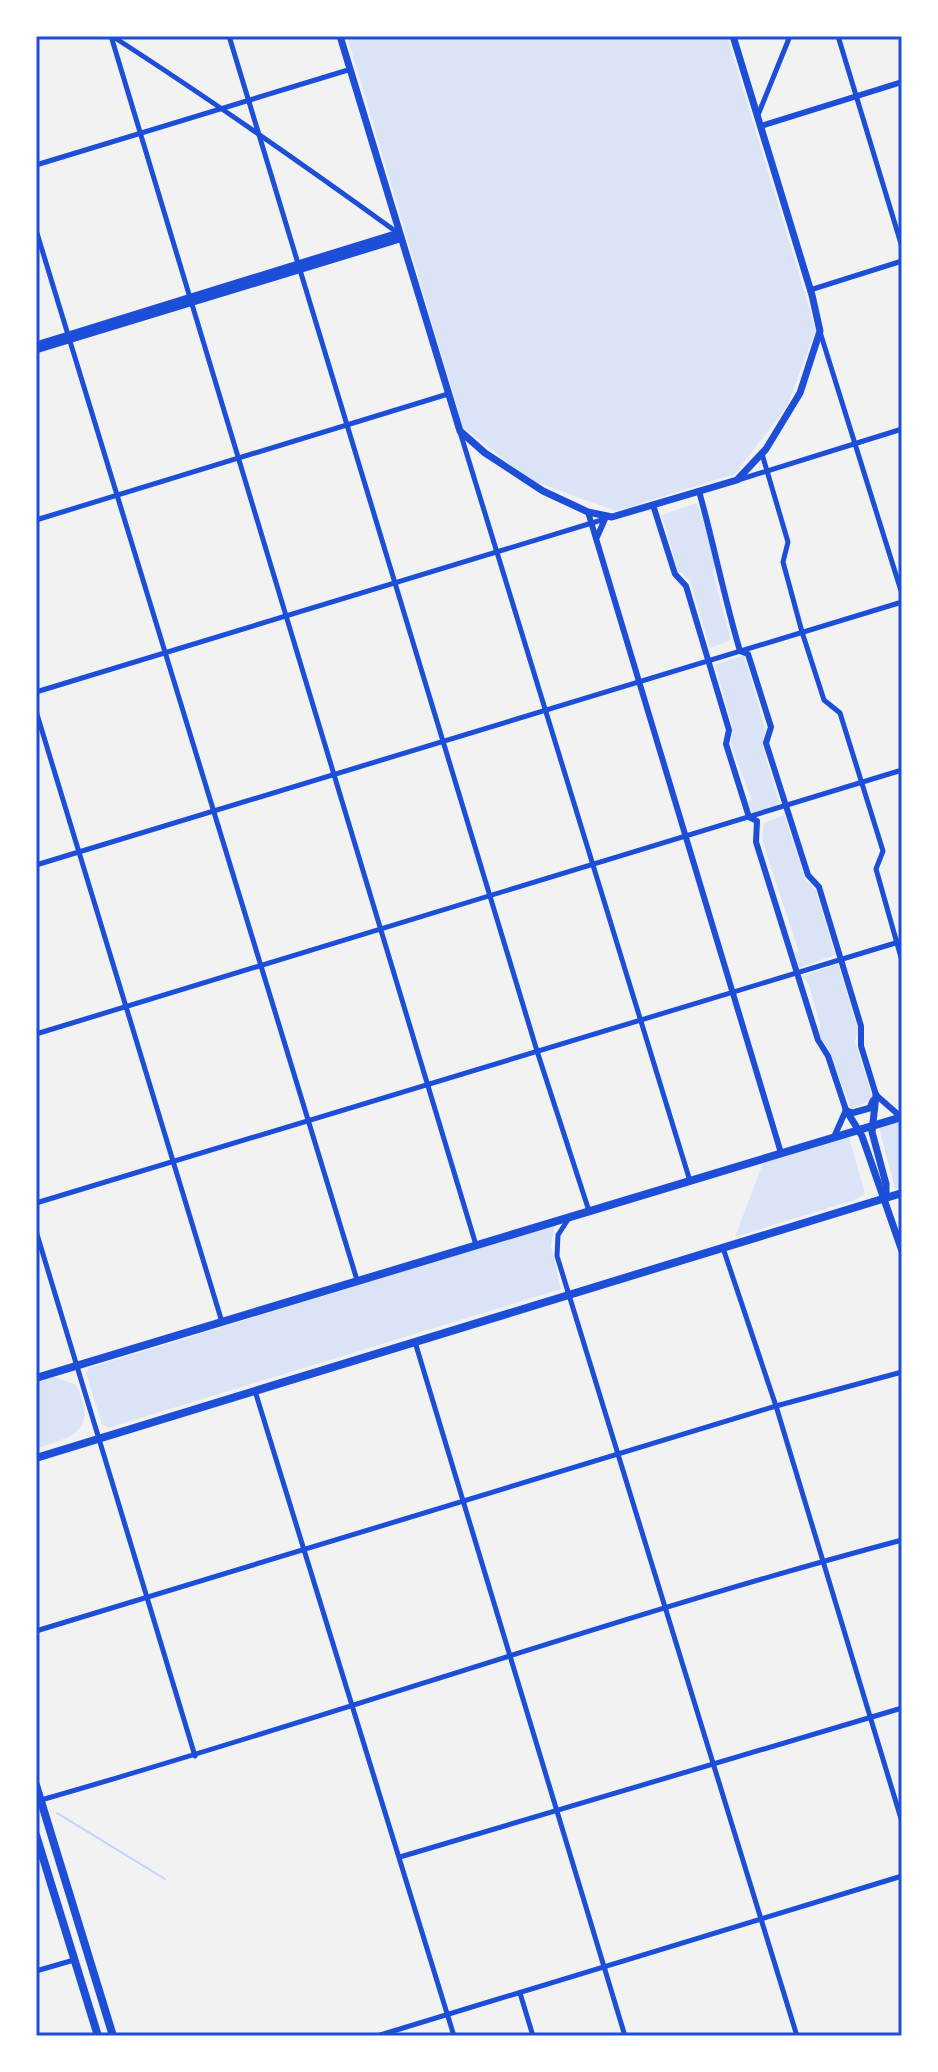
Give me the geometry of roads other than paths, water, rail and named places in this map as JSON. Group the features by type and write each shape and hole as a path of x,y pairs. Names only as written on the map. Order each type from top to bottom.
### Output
{"highway":[{"path":"36,1378 902,1117"},
{"path":"36,1458 902,1193"},
{"path":"36,1785 113,2036"},
{"path":"36,1835 98,2036"}],"main road":[{"path":"340,36 460,431 513,474 588,512 608,518 737,480 762,454 800,393 820,331 733,36"},
{"path":"36,347 399,236"},
{"path":"846,1110 852,1113 870,1108 876,1095"},
{"path":"876,1095 872,1126 886,1198"},
{"path":"846,1110 858,1130 886,1198 902,1251"}],"street":[{"path":"112,36 224,108 399,236"},
{"path":"112,36 476,1245"},
{"path":"229,36 537,1051 590,1212"},
{"path":"758,116 790,36"},
{"path":"838,36 902,247"},
{"path":"36,165 348,70"},
{"path":"761,126 902,82"},
{"path":"36,230 357,1281"},
{"path":"810,290 902,261"},
{"path":"820,331 902,594"},
{"path":"36,520 448,394"},
{"path":"737,480 902,429"},
{"path":"460,431 690,1181"},
{"path":"762,454 788,542 783,562 802,632 824,700 840,713 883,851 876,869 902,961"},
{"path":"699,491 740,651"},
{"path":"653,505 675,574 686,586 729,730 726,744 749,817 757,821 756,842 796,973 846,1110 834,1137"},
{"path":"588,512 781,1153"},
{"path":"36,692 608,518"},
{"path":"597,540 598,529 608,518"},
{"path":"36,865 902,602"},
{"path":"740,651 748,654 771,727 766,743 808,875 819,887 861,1026 861,1046 876,1095 902,1117"},
{"path":"36,711 222,1322"},
{"path":"36,1034 902,770"},
{"path":"36,1203 899,942"},
{"path":"570,1218 558,1235 557,1256 797,2036"},
{"path":"36,1231 195,1756"},
{"path":"723,1248 776,1406 902,1822"},
{"path":"415,1342 625,2036"},
{"path":"36,1631 776,1406 902,1372"},
{"path":"255,1391 454,2036"},
{"path":"41,1800 352,1708 667,1607 902,1540"},
{"path":"400,1857 557,1813 902,1708"},
{"path":"377,2036 902,1876"},
{"path":"36,1971 74,1960"},
{"path":"520,1993 533,2036"}],"waterway":[{"path":"57,1813 165,1879"}]}
